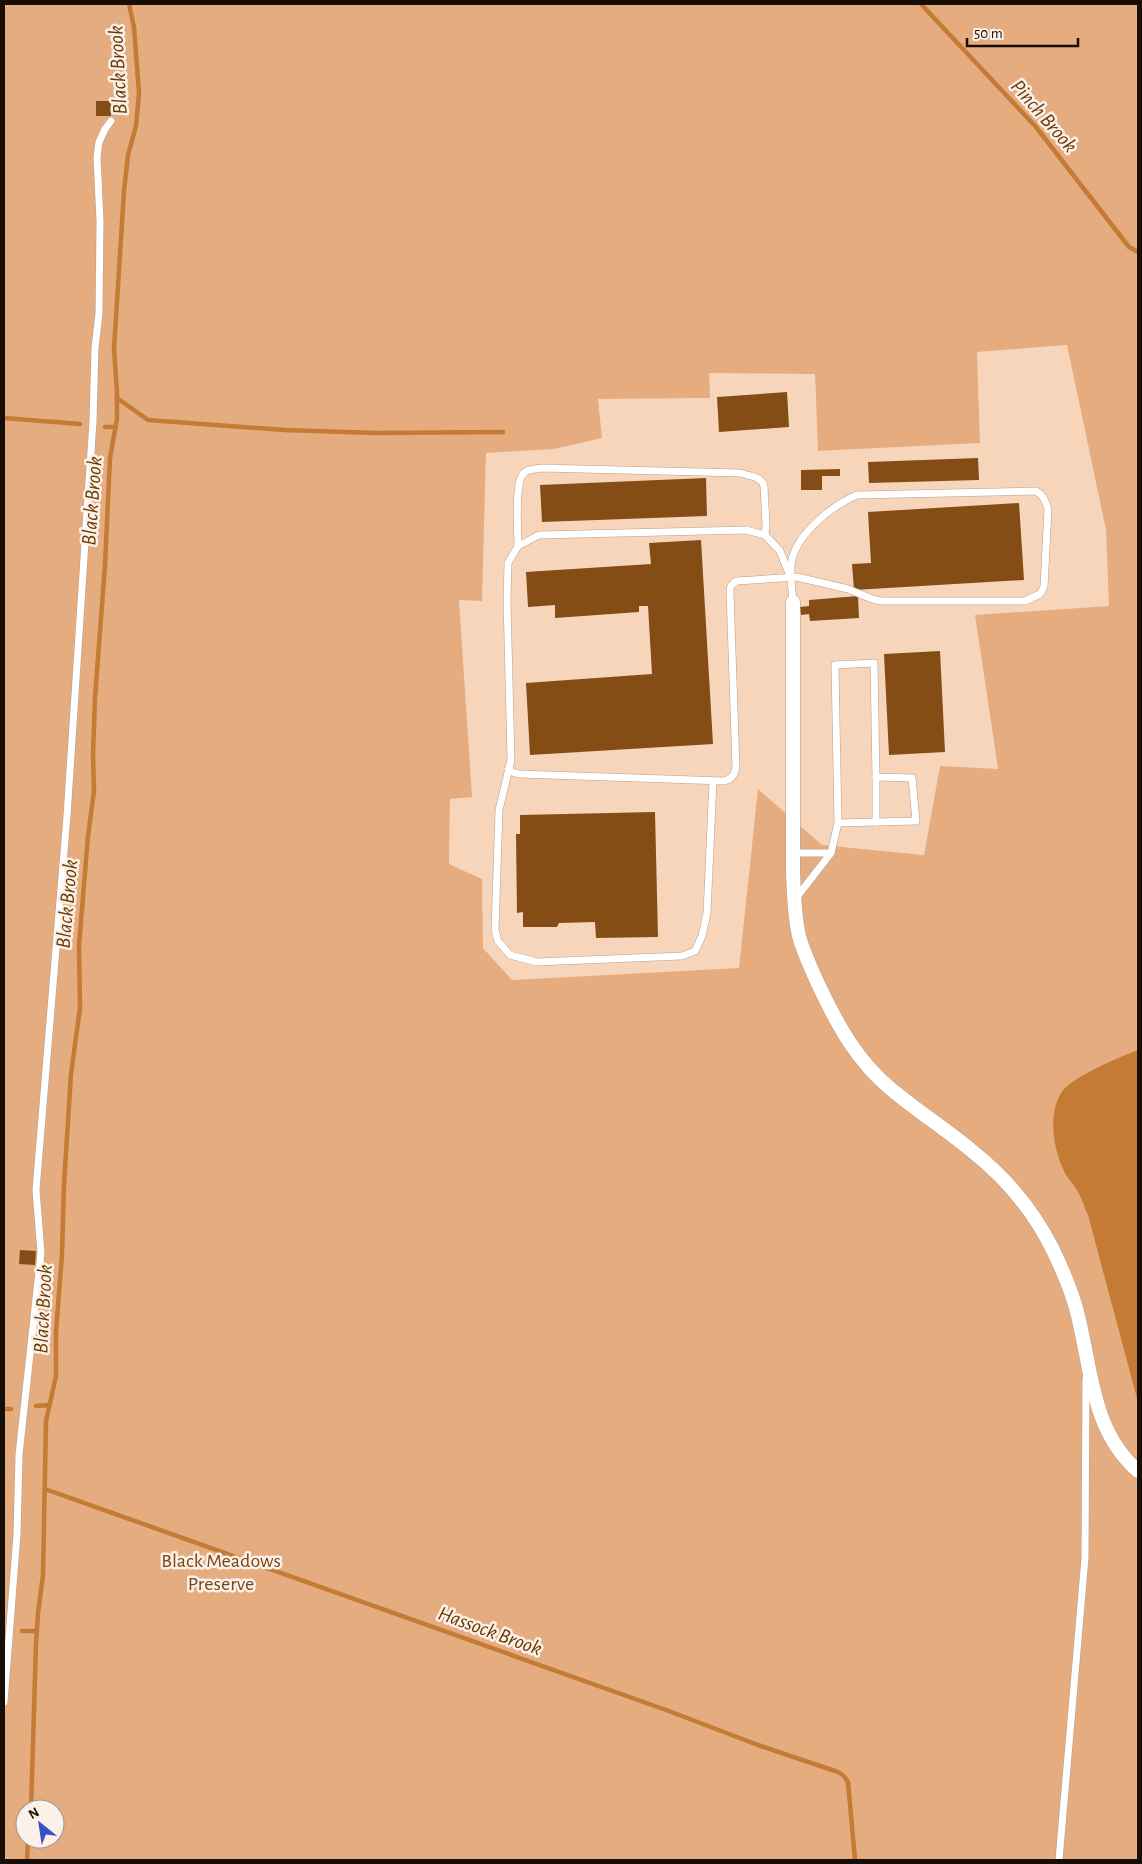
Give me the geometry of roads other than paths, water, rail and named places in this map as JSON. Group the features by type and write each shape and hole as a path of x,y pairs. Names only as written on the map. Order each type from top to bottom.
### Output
{"street":[{"path":"793,602 793,853 799,935 806,958 832,1014 847,1040 866,1064 890,1088 973,1151 996,1172 1019,1197 1037,1222 1066,1280 1078,1315 1102,1421 1123,1456 1138,1471"}],"lane":[{"path":"4,1702 17,1534 19,1455 41,1253 36,1190 67,816 92,431 94,348 99,313 100,222 97,157 99,142 111,121"},
{"path":"714,781 707,912 702,936 695,951 682,956 537,962 510,955 498,941 495,930 499,810 511,760 508,563 518,546 518,486 520,476 525,471 542,468 740,473 756,477 764,486 765,535"},
{"path":"508,769 519,774 730,780 735,774 736,767 730,586 737,581 790,577 848,589 881,601 1025,601 1040,594 1044,587 1048,509 1045,500 1036,491 857,495 827,513 803,538 792,558 790,577 793,602"},
{"path":"518,546 539,535 746,530 765,535 780,552 790,577"},
{"path":"795,900 831,853 838,823 835,665 874,663 876,822"},
{"path":"838,823 916,821 912,778 876,778"},
{"path":"793,853 831,853"},
{"path":"1059,1860 1085,1558 1086,1356"}],"waterway":[{"name":"Black Brook","path":"31,1799 36,1644 43,1575 46,1421 56,1376 56,1332 71,1074 80,1008 79,945 88,836 94,791 95,698 105,565 110,458 117,419 114,349 124,191 128,155 136,126 139,93 134,27 129,4"},
{"name":"Pinch Brook","path":"921,4 1036,127 1129,247 1138,252"},
{"path":"117,398 148,420 285,430 376,433 503,432"},
{"path":"4,418 80,424"},
{"path":"105,427 116,427"},
{"path":"36,1406 50,1405"},
{"path":"4,1409 11,1409"},
{"name":"Hassock Brook","path":"45,1489 838,1772 848,1782 855,1860"},
{"path":"22,1631 37,1631"},
{"name":"Black Brook","path":"27,1860 28,1849"}],"park label":[{"name":"Black Meadows Preserve","path":"221,1572"}]}
